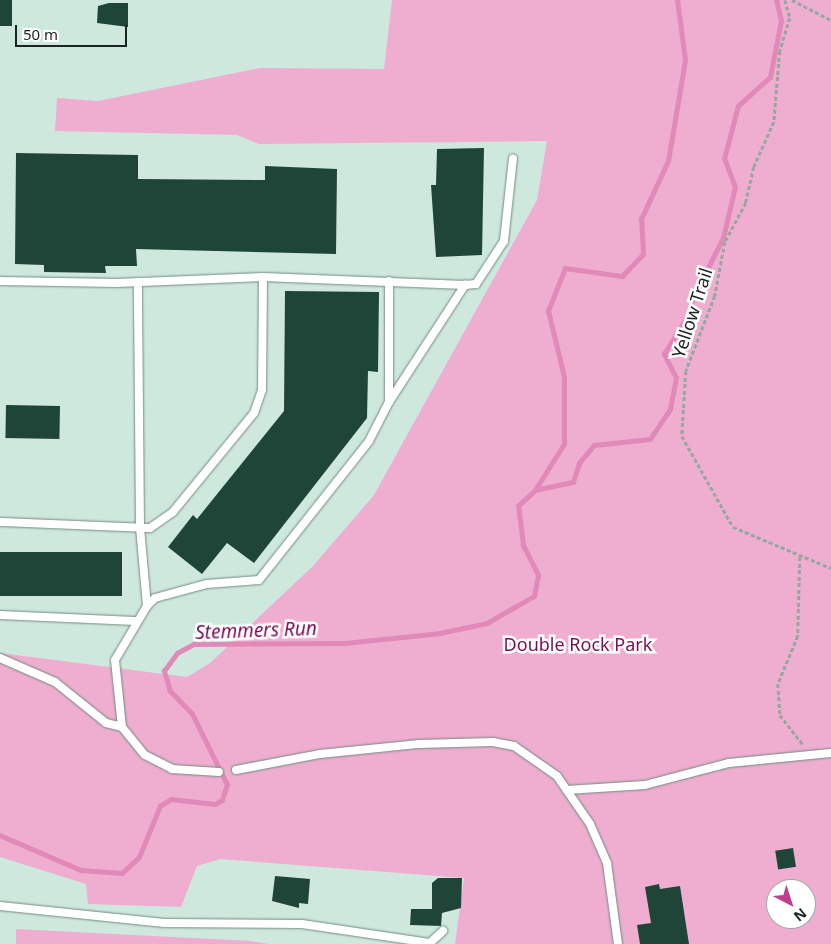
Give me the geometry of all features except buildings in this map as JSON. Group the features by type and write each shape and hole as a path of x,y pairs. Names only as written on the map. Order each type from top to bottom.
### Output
{"lane":[{"path":"0,281 138,282 263,277 476,284 504,241 513,158"},
{"path":"0,522 150,528 173,512 254,413 262,390 263,277"},
{"path":"389,281 389,402"},
{"path":"138,282 140,527 147,606"},
{"path":"218,772 172,769 144,756 122,726 115,660 135,620 155,598 207,584 259,580 369,440 389,402 465,285"},
{"path":"0,616 135,620"},
{"path":"0,658 55,682 106,724 122,726"},
{"path":"236,770 320,754 494,742 514,746 541,763 567,790 590,824 606,863 618,944"},
{"path":"567,790 645,785 729,764 831,753"},
{"path":"0,906 164,923 302,924 430,943 443,931"}],"path":[{"name":"Yellow Trail","path":"785,0 790,18 780,51 774,122 754,167 746,203 725,242 715,296 686,371 681,406 682,436 733,527 800,558 831,568"},
{"path":"792,0 831,20"},
{"path":"800,558 798,636 778,692 780,715 812,755"}],"green space":[{"name":"Double Rock Park","path":"392,0 831,0 831,944 455,944 464,878 220,859 197,866 181,907 88,904 86,884 0,857 0,653 187,677 210,663 313,566 374,495 537,200 547,141 259,144 237,135 55,131 57,98 98,101 260,68 384,69"},
{"path":"16,929 251,941 268,944 16,944"}],"waterway":[{"name":"Stemmers Run","path":"0,835 81,870 122,873 139,857 160,806 171,799 215,804 222,800 227,785 192,714 170,691 164,671 177,653 194,644 345,643 440,633 487,623 534,596 538,575 523,545 518,506 535,490 564,444 564,377 548,311 565,268 622,276 643,254 641,219 668,161 685,60 677,0"},
{"name":"Stemmers Run","path":"535,490 573,482 579,463 594,445 650,439 670,409 676,378 664,354 690,312 692,299 723,238 735,187 724,159 738,106 770,77 781,21 776,0"}]}
